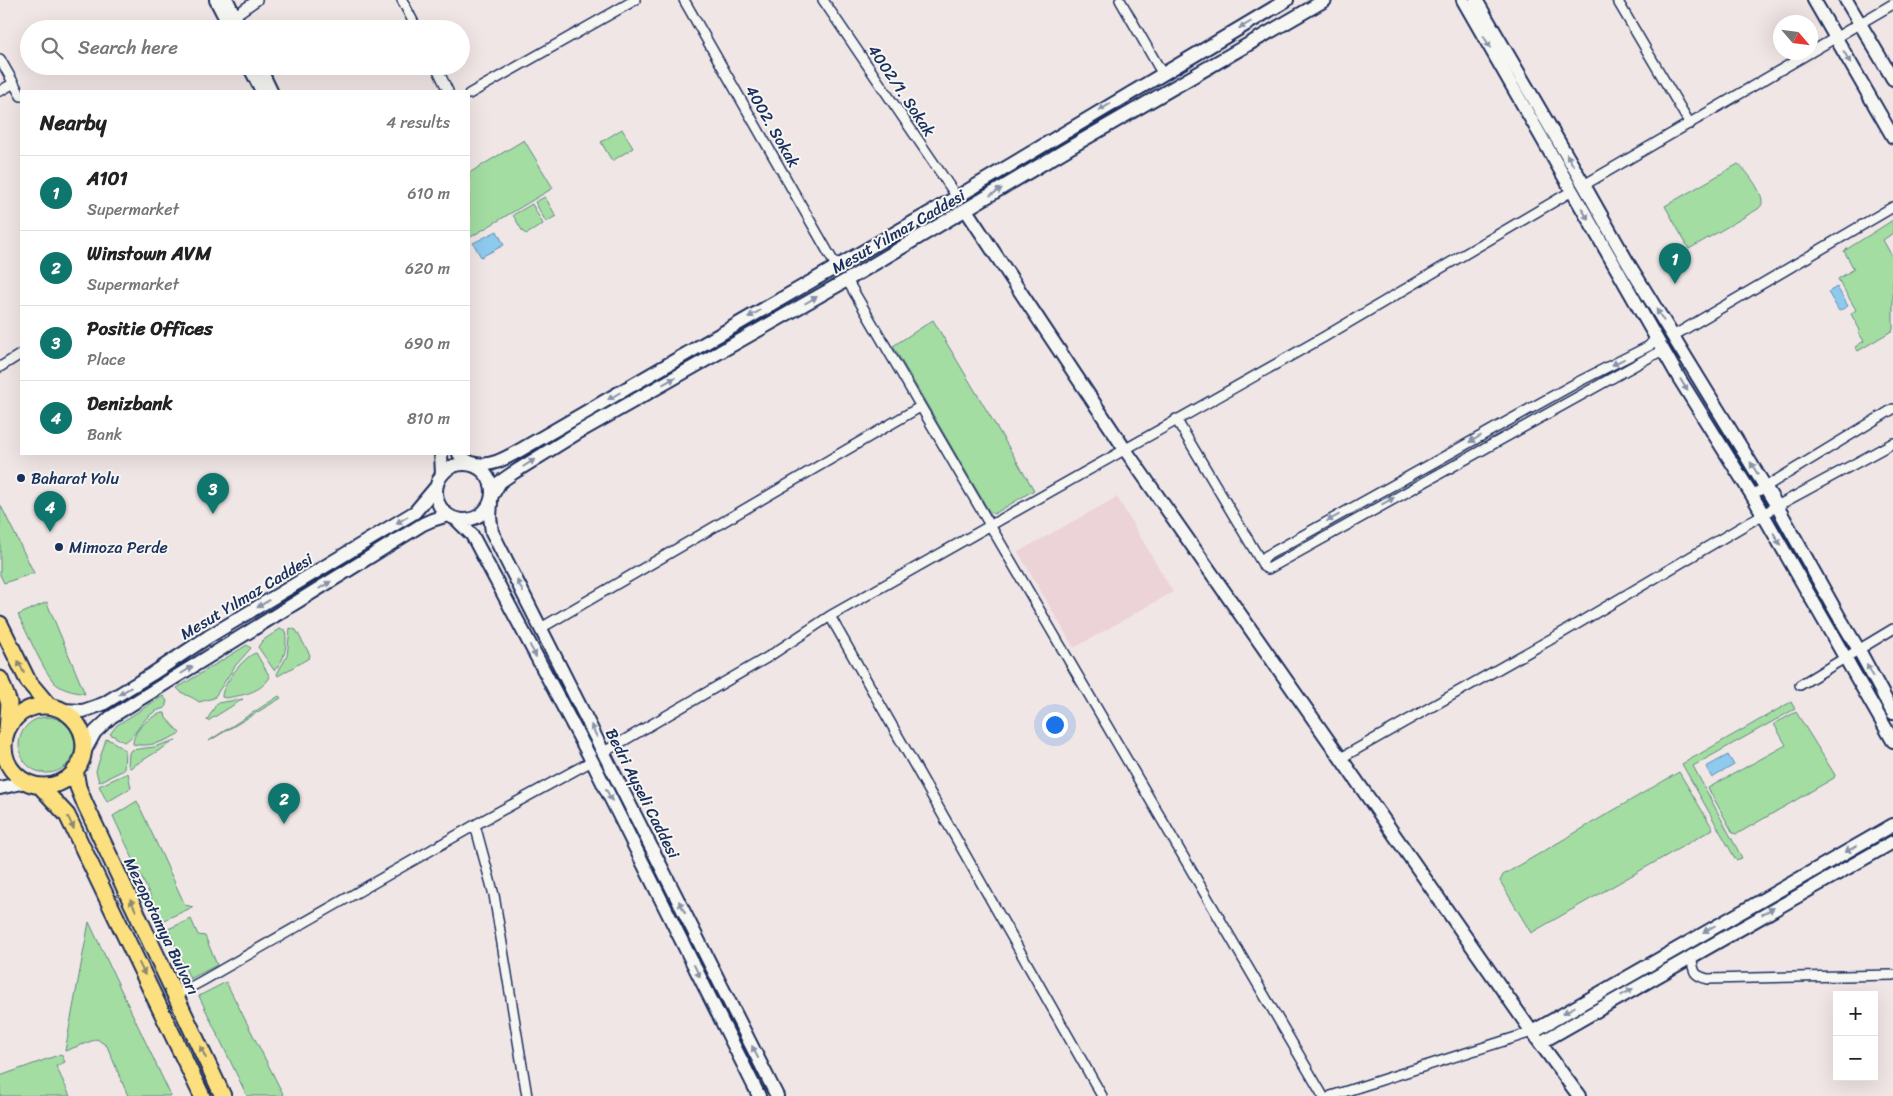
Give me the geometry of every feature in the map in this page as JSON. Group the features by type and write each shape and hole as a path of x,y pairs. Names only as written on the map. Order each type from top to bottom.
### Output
{"main road":[{"path":"216,0 231,20"},
{"path":"227,0 232,20"},
{"name":"Mesut Yılmaz Caddesi","path":"472,464 490,464 508,457 957,197 1287,0"},
{"name":"Mesut Yılmaz Caddesi","path":"492,498 500,482 579,432 847,280 1069,148 1325,0"},
{"path":"1463,0 1666,356 1764,515 1893,741"},
{"path":"1476,0 1628,263 1778,506 1860,650 1893,713"},
{"path":"1814,0 1893,137"},
{"path":"1846,0 1893,79"},
{"path":"254,75 261,90"},
{"path":"263,75 271,90"},
{"path":"966,210 1124,448 1532,1032 1579,1096"},
{"path":"441,455 442,474 436,487 438,502 452,517 464,520 480,515 492,498 489,478 480,467 472,464 460,455"},
{"path":"442,474 453,466 472,464"},
{"name":"Mesut Yılmaz Caddesi","path":"55,708 83,711 102,704 208,637 416,512 436,487"},
{"name":"Bedri Ayseli Caddesi","path":"492,498 490,517 492,532 777,1096"},
{"name":"Mesut Yılmaz Caddesi","path":"83,754 95,732 111,717 423,524 432,520 452,517"},
{"name":"Bedri Ayseli Caddesi","path":"452,517 472,535 592,761 759,1096"},
{"path":"0,624 28,681 55,708 72,718 80,729 84,741 83,754 75,770 60,783 40,786 25,782 9,766 5,755 4,743 9,704 0,679"},
{"path":"4,743 14,720 24,711 36,707 55,708"},
{"name":"Mezopotamya Bulvarı","path":"75,770 78,787 85,804 224,1096"},
{"path":"0,788 25,782"},
{"path":"40,786 61,806 67,815 202,1096"},
{"path":"1532,1032 1893,825"},
{"path":"1540,1043 1893,842"}],"street":[{"path":"235,20 257,0"},
{"path":"402,0 412,20"},
{"path":"470,93 635,0"},
{"name":"4002. Sokak","path":"684,0 836,266"},
{"name":"4002/1. Sokak","path":"823,0 957,197"},
{"path":"1120,0 1162,73"},
{"path":"1617,0 1690,124"},
{"path":"1584,185 1893,4"},
{"path":"0,59 20,94"},
{"path":"440,75 448,90"},
{"path":"0,91 14,83"},
{"path":"604,752 768,657 830,616 1332,332 1572,192"},
{"path":"1673,336 1893,208"},
{"path":"847,280 1323,1096"},
{"path":"1262,563 1266,556 1562,391 1649,346 1654,340 1654,334"},
{"path":"1176,419 1262,563 1268,569 1657,353 1666,356"},
{"path":"0,367 20,355"},
{"path":"541,628 920,407"},
{"path":"1752,495 1893,409"},
{"path":"1341,758 1778,506 1893,443"},
{"path":"830,616 1102,1096"},
{"path":"1800,685 1893,630"},
{"path":"176,995 475,825 592,761"},
{"path":"475,825 494,895 527,1096"},
{"path":"1692,955 1694,972 1697,976 1708,979 1893,975"},
{"path":"1331,1096 1532,1032"}],"shaded area":[{"path":"1117,497 1173,592 1074,648 1018,552"}],"green space":[{"path":"622,129 633,148 612,161 601,142"},
{"path":"524,140 553,188 470,237 470,172"},
{"path":"1738,164 1757,187 1762,198 1762,205 1689,249 1665,206"},
{"path":"545,197 556,216 546,222 535,202"},
{"path":"532,204 543,224 527,234 523,232 513,215"},
{"path":"1893,220 1893,233 1883,240 1893,258 1893,330 1858,351 1855,347 1864,341 1858,332 1860,330 1851,314 1856,310 1838,279 1854,269 1844,251"},
{"path":"933,320 1034,490 994,514 989,511 893,346"},
{"path":"0,504 34,573 4,583 0,575"},
{"path":"47,602 85,694 70,691 56,684 41,662 18,615"},
{"path":"290,628 296,630 310,655 309,658 278,676 277,674 287,656"},
{"path":"280,629 285,630 286,646 281,662 274,670 258,647 262,641"},
{"path":"247,645 251,648 235,666 214,698 199,702 177,688"},
{"path":"256,653 270,677 256,690 239,696 222,697 225,686 234,672 246,659"},
{"path":"163,696 167,701 165,708 150,715 129,740 124,742 110,734 117,725"},
{"path":"279,696 281,698 209,741 210,740"},
{"path":"243,699 208,721 207,720 217,703"},
{"path":"1791,702 1795,709 1693,766 1742,858 1736,860 1682,764"},
{"path":"1796,712 1835,775 1834,778 1737,834 1733,833 1708,788 1786,745 1774,724"},
{"path":"165,713 166,718 180,733 157,743 133,744 139,729 152,718"},
{"path":"47,717 58,719 67,725 73,734 75,745 73,756 67,765 58,771 47,773 36,771 27,765 21,756 19,745 21,734 27,725 36,719"},
{"path":"106,739 125,750 124,770 99,782 96,771"},
{"path":"176,740 130,768 128,766 131,750 154,747"},
{"path":"1679,772 1713,829 1531,933 1500,881 1503,875"},
{"path":"128,773 131,788 107,802 99,786"},
{"path":"137,801 185,905 193,907 162,921 113,816"},
{"path":"191,919 198,935 205,936 217,965 190,979 168,929"},
{"path":"89,922 171,1096 128,1096 107,1046 97,1039 65,1051"},
{"path":"226,982 284,1096 247,1096 199,996"},
{"path":"61,1054 65,1062 56,1066 70,1096 0,1096 0,1076"}],"water":[{"path":"497,231 504,245 481,257 473,243"},
{"path":"1837,287 1848,306 1839,311 1828,292"},
{"path":"1728,755 1734,765 1712,778 1706,767"}],"place":[{"name":"A101","path":"1675,284"},
{"name":"Baharat Yolu","path":"21,478"},
{"name":"Positie Offices","path":"213,514"},
{"name":"Denizbank","path":"50,532"},
{"name":"Mimoza Perde","path":"59,547"},
{"name":"Winstown AVM","path":"284,824"}]}
